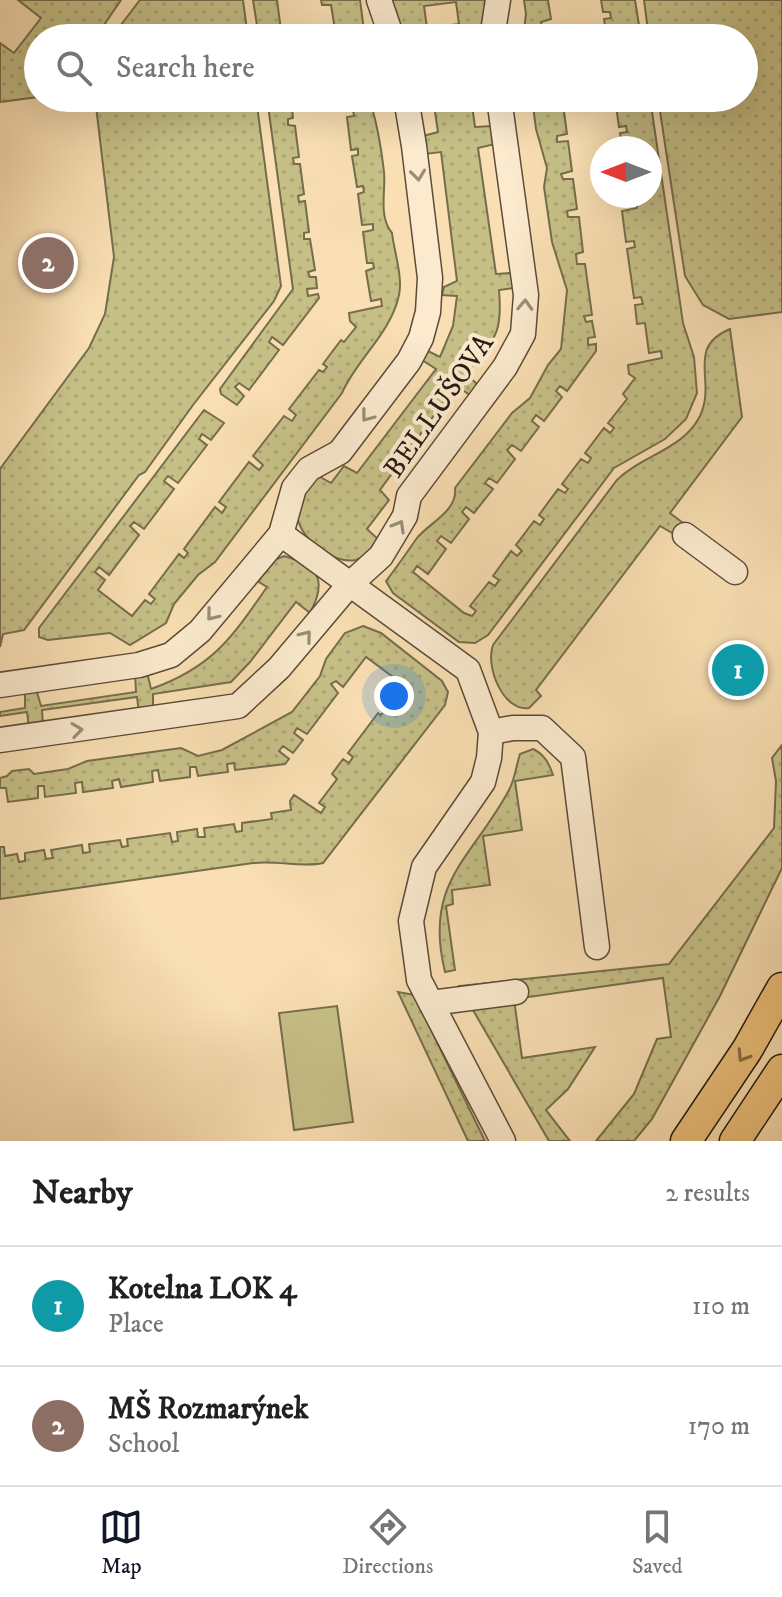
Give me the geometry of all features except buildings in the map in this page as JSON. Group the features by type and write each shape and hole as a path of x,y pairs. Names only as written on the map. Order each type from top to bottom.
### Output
{"main road":[{"path":"686,1141 747,1050 782,988"},
{"path":"735,1141 782,1070"}],"street":[{"path":"379,0 387,24"},
{"path":"494,24 498,0"},
{"name":"BELLUŠOVA","path":"0,685 139,665 171,655 200,631 281,534 294,488 309,469 340,452 409,361 421,338 428,312 429,269 408,112"},
{"name":"BELLUŠOVA","path":"0,740 238,706 279,668 349,585 381,556 405,516 409,496 505,367 523,334 526,295 501,112"},
{"path":"281,534 468,670 491,732 483,782 424,867 411,921 419,980 503,1141"},
{"path":"685,535 735,572"},
{"path":"491,732 542,728 573,757 597,947"},
{"path":"431,1003 516,992"}],"shaded area":[{"path":"18,0 121,0 105,24 36,24 41,18"},
{"path":"140,0 243,0 246,24 122,24"},
{"path":"253,0 277,0 280,24 257,24"},
{"path":"321,0 360,0 363,24 334,24 331,5 322,5"},
{"path":"388,0 489,0 485,24 459,24 456,2 424,6 426,24 397,24"},
{"path":"524,0 548,0 551,19 541,24 525,24"},
{"path":"601,0 635,0 639,24 605,24 604,19 611,18 610,12 603,12"},
{"path":"644,0 782,0 782,312 729,319 703,305 685,276 660,112 758,112 758,24 647,24"},
{"path":"24,40 24,99 0,102 0,43 14,53"},
{"path":"97,112 258,112 281,286 274,301 24,630 3,634 0,647 0,469 89,348 105,314 114,257"},
{"path":"269,112 292,112 293,118 288,119 288,125 295,126 299,157 293,158 294,164 300,164 304,194 298,196 299,202 305,201 309,232 304,233 304,239 310,239 315,270 308,272 310,277 316,277 317,288 307,289 308,296 318,294 319,298 283,345 272,337 269,342 279,350 249,390 239,383 235,387 244,396 237,405 221,394 220,389 293,289"},
{"path":"353,112 373,112 378,134 384,172 385,219 392,233 400,280 399,295 389,322 342,393 215,562 198,575 174,604 166,623 130,645 110,633 48,640 39,637 39,628 204,410 224,423 211,440 202,434 199,439 207,445 178,483 168,476 164,481 174,489 144,529 134,522 130,526 139,535 109,575 99,567 95,572 105,580 98,590 132,616 145,600 151,604 155,599 149,594 179,554 184,558 188,553 184,549 215,507 222,513 226,507 219,502 249,462 259,470 263,465 253,456 284,416 292,421 296,415 289,409 319,370 323,372 327,367 323,364 341,340 344,342 356,327 350,321 349,313 382,306 381,299 371,301 366,271 374,268 373,263 367,263 363,232 373,230 373,224 362,225 358,194 364,192 363,186 357,187 352,156 358,155 358,149 351,150 347,117 354,116"},
{"path":"435,112 473,112 475,127 492,126 495,144 478,148 496,274 512,273 514,288 499,290 498,328 484,353 466,374 477,384 471,396 456,385 380,490 389,500 367,529 380,541 356,560 337,558 318,547 303,531 297,513 300,497 315,474 331,483 344,466 357,473 436,369 422,360 428,351 440,357 453,326 457,296 442,295 444,287 457,281 441,152 425,154 423,136 438,132"},
{"path":"534,112 564,112 567,134 557,136 557,142 568,141 572,171 561,174 563,179 573,179 577,209 567,211 568,217 579,217 583,252 576,254 577,264 585,264 592,315 584,316 586,322 592,321 595,337 588,338 588,345 596,344 596,351 567,391 560,386 556,391 562,397 544,421 536,415 532,421 539,427 521,451 512,445 507,450 515,459 497,483 489,478 485,483 493,489 474,513 466,507 462,512 469,519 451,543 441,536 437,541 446,549 428,574 417,566 413,572 472,616 476,611 470,606 489,582 495,586 499,580 493,576 511,551 517,556 522,551 516,545 534,521 540,525 544,519 539,515 558,489 565,493 568,489 562,484 581,459 588,463 591,458 585,453 604,428 610,433 614,428 608,423 627,399 623,394 635,378 629,374 628,365 662,358 661,351 649,353 645,323 637,324 635,305 643,304 641,297 634,298 627,249 635,247 634,241 626,242 622,211 662,208 662,180 683,323 694,357 697,393 686,419 665,439 614,468 488,635 475,643 459,642 393,593 386,581 417,538 447,510 455,496 455,488 512,413 530,398 548,365 561,349 567,290 552,242 544,187 547,168"},
{"path":"617,112 652,112 656,136 620,136 620,133 627,132 626,126 619,127"},
{"path":"730,329 742,417 670,513 683,523 674,534 660,526 536,690 541,696 529,708 511,703 494,675 493,645 617,480 638,464 673,445 693,427 704,403 705,355 716,337"},
{"path":"284,556 313,570 319,584 315,602 310,613 296,602 231,682 153,694 153,711 139,713 137,697 42,710 43,726 29,728 27,712 0,716 0,712 25,708 25,691 36,689 41,706 136,692 135,674 147,672 151,689 190,671 231,636 267,587 254,579 272,561"},
{"path":"363,626 381,633 442,681 448,692 445,705 323,863 253,863 0,899 0,847 4,847 5,856 17,854 19,862 25,861 25,853 44,850 46,859 53,858 51,850 82,845 83,853 90,852 89,844 120,840 122,847 128,846 127,839 170,833 172,842 178,841 177,832 197,829 198,837 205,837 204,828 234,824 236,832 242,831 242,823 272,819 271,813 291,810 290,801 294,795 321,813 325,807 319,803 337,779 332,774 343,759 349,763 353,757 348,753 378,713 381,715 385,710 382,707 401,683 366,657 343,687 336,681 331,684 338,693 307,734 297,728 294,733 303,740 293,753 283,746 279,751 289,759 285,764 235,770 234,763 227,764 228,772 198,776 196,767 190,767 190,777 160,781 158,770 152,771 153,782 121,787 119,779 112,781 113,788 83,792 82,782 75,783 76,793 45,797 44,786 38,786 38,798 8,802 6,788 0,788 0,778 12,771 29,769 34,774 68,769 87,761 181,748 198,756 222,750 292,712 320,676 326,659 345,633"},
{"path":"782,745 782,868 720,996 652,1119 634,1141 596,1141 634,1094 657,1039 671,1037 663,978 514,999 522,1058 595,1047 568,1089 546,1110 570,1141 549,1141 459,986 669,964 774,828 776,781 772,758"},
{"path":"533,749 546,759 553,775 515,781 522,830 483,836 490,885 452,890 453,904 446,906 455,970 445,972 440,941 446,893 455,873 509,790 520,754"},
{"path":"398,992 414,995 485,1141 468,1141"},
{"path":"337,1006 353,1122 294,1130 279,1013"}],"place":[{"name":"MŠ Rozmarýnek","path":"48,263"},
{"name":"Kotelna LOK 4","path":"738,670"}]}
